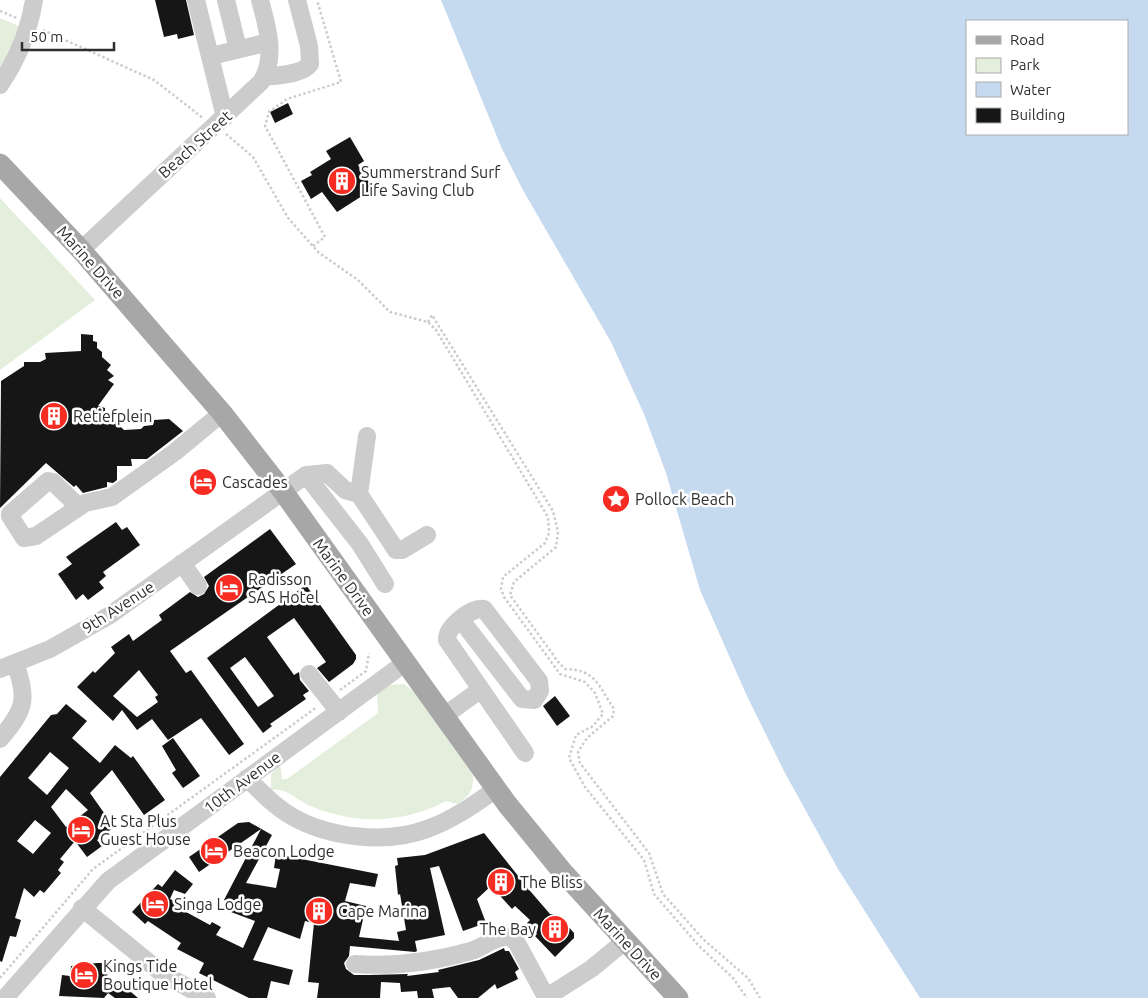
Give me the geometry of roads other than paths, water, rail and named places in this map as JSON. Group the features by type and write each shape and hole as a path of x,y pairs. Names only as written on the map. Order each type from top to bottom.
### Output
{"main road":[{"name":"Marine Drive","path":"0,164 81,250 222,413 282,490 496,789 555,863 678,998"}],"street":[{"path":"0,85 14,62 30,24 34,0"},
{"path":"196,0 211,56 220,122"},
{"path":"226,0 238,49"},
{"path":"260,0 270,54 264,77 297,72 305,69 310,64 309,46 297,0"},
{"path":"211,56 269,42"},
{"name":"Beach Street","path":"81,250 220,122 264,77"},
{"path":"79,507 112,497 175,452 222,413"},
{"path":"359,494 367,436"},
{"path":"306,475 327,473 345,490 359,494 396,550 402,550 427,535"},
{"path":"306,475 360,544 385,584"},
{"name":"9th Avenue","path":"0,739 16,719 23,702 22,686 7,667 50,649 93,625 282,490 306,475"},
{"path":"182,563 198,586"},
{"path":"461,620 524,700 534,700 540,691 539,681 488,613 478,609 461,620 450,629 447,638 480,690 525,753"},
{"name":"10th Avenue","path":"5,998 82,908 119,871 247,778 333,720 406,662"},
{"path":"309,674 333,720"},
{"path":"444,716 480,690"},
{"path":"247,778 277,806 302,821 337,833 408,834 427,829 453,817 496,789"},
{"path":"82,908 163,974 208,998"},
{"path":"355,964 403,965 471,950 501,937 511,938 518,945 545,998 591,969 625,941"}],"water":[{"path":"441,0 1148,0 1148,998 920,998 838,869 785,773 746,694 700,590 666,473 644,414 611,342 524,192 502,149"}],"place":[{"name":"Summerstrand Surf Life Saving Club","path":"342,181"},
{"name":"Retiefplein","path":"54,416"},
{"name":"Cascades","path":"203,482"},
{"name":"Pollock Beach","path":"616,499"},
{"name":"Radisson SAS Hotel","path":"229,588"},
{"name":"At Sta Plus Guest House","path":"81,830"},
{"name":"Beacon Lodge","path":"214,851"},
{"name":"The Bliss","path":"501,882"},
{"name":"Singa Lodge","path":"155,904"},
{"name":"Cape Marina","path":"319,911"},
{"name":"The Bay","path":"555,929"},
{"name":"Kings Tide Boutique Hotel","path":"84,975"}]}
